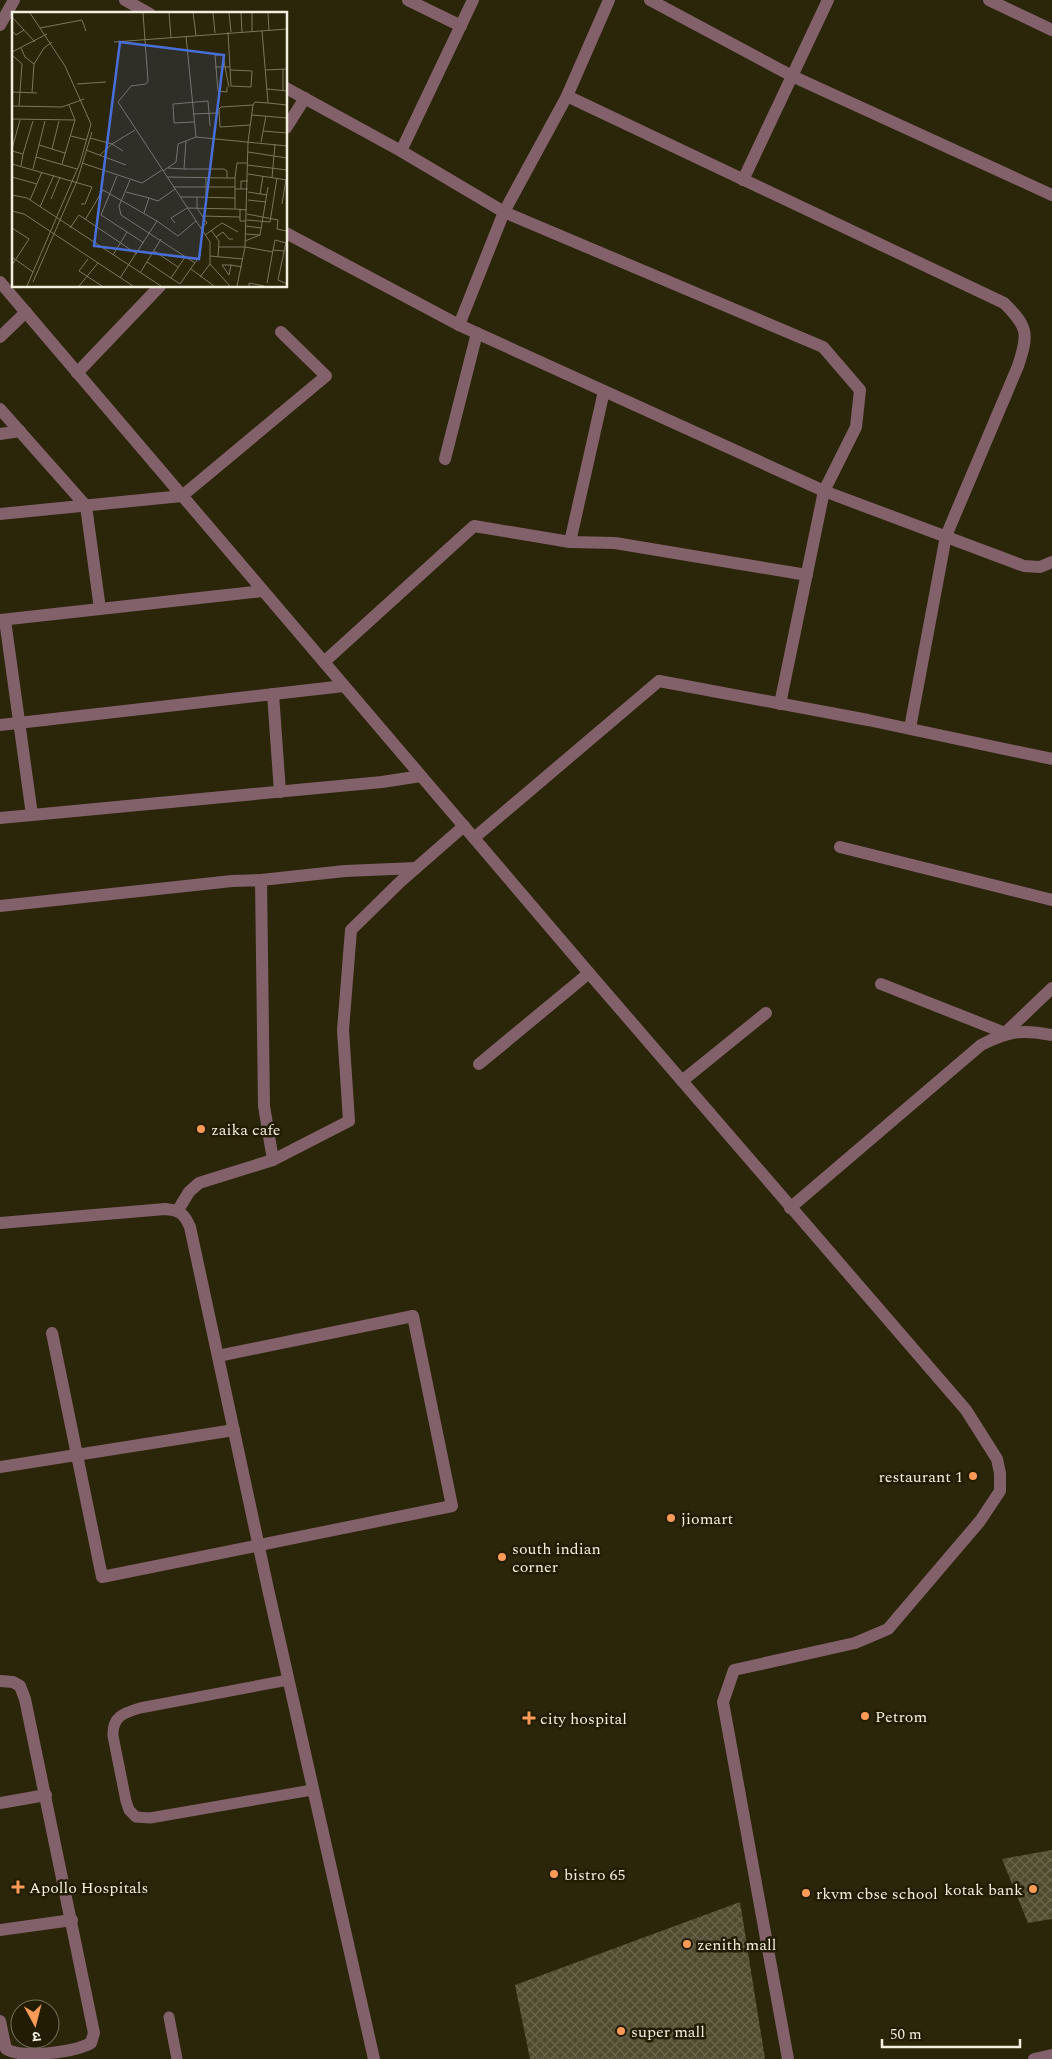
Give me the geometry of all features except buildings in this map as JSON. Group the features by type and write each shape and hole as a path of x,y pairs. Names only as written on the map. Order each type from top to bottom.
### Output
{"street":[{"path":"0,25 14,0"},
{"path":"125,0 144,7"},
{"path":"408,0 461,26"},
{"path":"401,151 473,0"},
{"path":"459,325 504,212 566,96 609,0"},
{"path":"650,0 792,76 1052,195"},
{"path":"743,180 828,0"},
{"path":"989,0 1052,30"},
{"path":"288,89 401,151 504,212 824,348 860,390 856,427 824,491 780,704"},
{"path":"566,96 1004,303 1022,321 1025,344 1023,352 946,536 910,728"},
{"path":"288,125 305,98"},
{"path":"288,234 459,325 824,491 1024,566 1040,567 1052,562"},
{"path":"7,286 77,373 344,686 790,1208 966,1410 998,1459 1000,1491 980,1521 888,1629 855,1643 734,1670 723,1702 788,2059"},
{"path":"77,373 158,288"},
{"path":"0,337 26,312"},
{"path":"0,514 182,496 326,376 282,332"},
{"path":"445,459 477,333"},
{"path":"570,542 604,391"},
{"path":"0,409 86,506 100,609"},
{"path":"0,434 20,431"},
{"path":"324,662 474,526 570,542 615,543 807,575"},
{"path":"32,815 2,620 263,591"},
{"path":"474,838 659,681 910,728 1052,759"},
{"path":"0,725 344,686"},
{"path":"274,694 280,792"},
{"path":"0,818 280,792 421,776"},
{"path":"178,1210 189,1192 199,1183 274,1160 349,1121 343,1030 350,930 464,826"},
{"path":"840,847 1052,900"},
{"path":"0,906 232,880 261,880 345,871 416,868"},
{"path":"261,880 264,1106 274,1160"},
{"path":"479,1064 589,973"},
{"path":"881,984 1005,1033 1031,1030 1052,1034"},
{"path":"790,1208 981,1045 1005,1033 1052,988"},
{"path":"682,1081 766,1013"},
{"path":"0,1223 165,1209 178,1210 186,1216 190,1227 312,1790 374,2059"},
{"path":"52,1333 102,1577 452,1506 413,1316 218,1356"},
{"path":"0,1467 234,1430"},
{"path":"0,1681 13,1682 20,1686 23,1692 46,1795 94,2033 91,2043 82,2048 27,2055 14,2054 6,2049 0,2021"},
{"path":"0,1803 46,1795"},
{"path":"0,1930 72,1920"},
{"path":"1034,2059 1052,2055"}],"lane":[{"path":"288,1680 140,1708 126,1712 116,1718 112,1727 113,1736 126,1801 129,1810 136,1817 150,1818 312,1790"},
{"path":"169,2017 177,2059"}],"place":[{"name":"zaika cafe","path":"201,1129"},
{"name":"restaurant 1","path":"973,1476"},
{"name":"jiomart","path":"671,1518"},
{"name":"south indian corner","path":"502,1557"},
{"name":"Petrom","path":"865,1716"},
{"name":"city hospital","path":"529,1718"},
{"name":"bistro 65","path":"554,1874"},
{"name":"Apollo Hospitals","path":"18,1887"},
{"name":"kotak bank","path":"1033,1889"},
{"name":"rkvm cbse school","path":"806,1893"},
{"name":"zenith mall","path":"687,1944"},
{"name":"super mall","path":"621,2031"}]}
